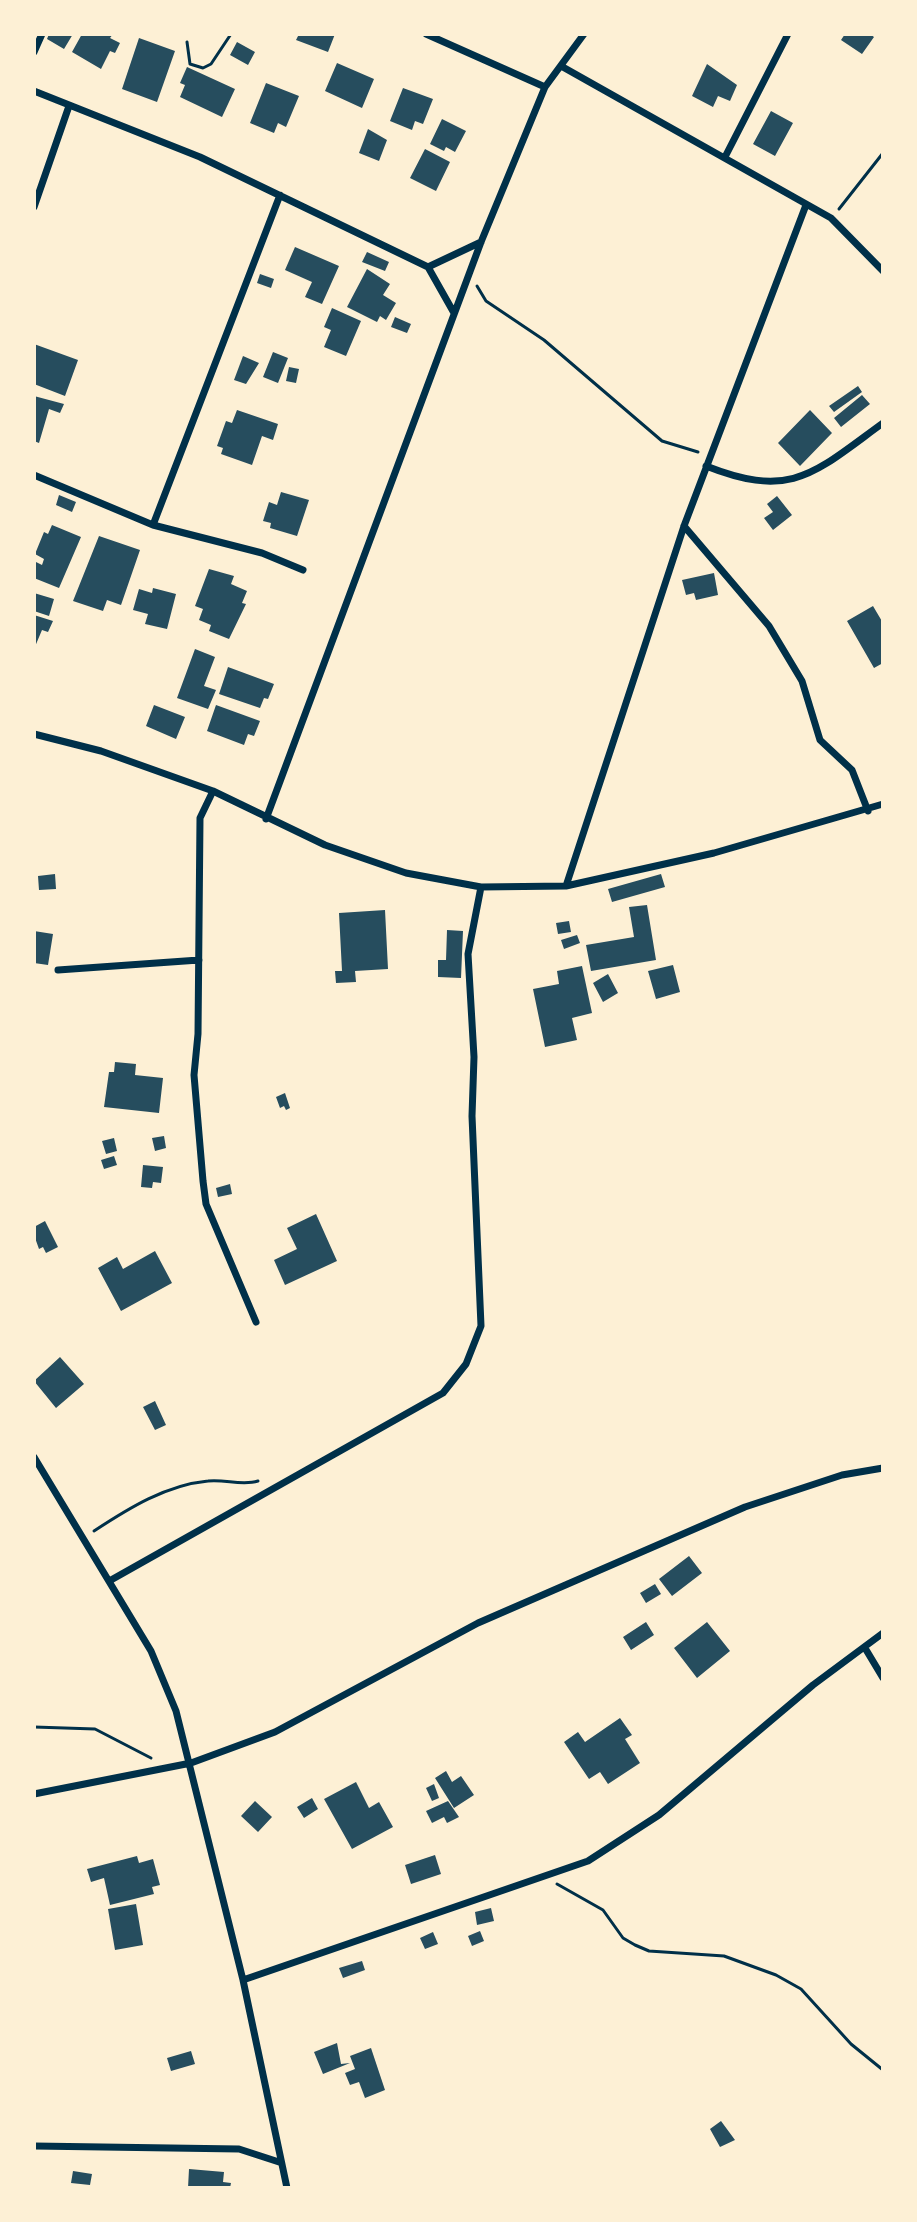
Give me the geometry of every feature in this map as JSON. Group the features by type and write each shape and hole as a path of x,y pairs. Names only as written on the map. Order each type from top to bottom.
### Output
{"street":[{"path":"34,52 42,34"},
{"path":"426,34 545,87"},
{"path":"266,819 481,242 545,87 584,34"},
{"path":"725,157 788,34"},
{"path":"561,66 831,218 883,271"},
{"path":"34,91 200,157 428,267 454,313"},
{"path":"34,207 69,106"},
{"path":"153,525 280,195"},
{"path":"566,886 709,455 806,205"},
{"path":"428,267 481,242"},
{"path":"706,466 756,483 774,482 817,471 883,423"},
{"path":"34,475 153,525 262,553 303,570"},
{"path":"684,526 769,626 802,681 820,740 852,770 868,811"},
{"path":"34,734 101,751 213,791 325,845 406,873 481,887 566,886 714,853 868,811 883,804"},
{"path":"213,791 200,818 194,1075 206,1204 256,1322"},
{"path":"111,1580 443,1393 466,1364 481,1326 468,954 481,887"},
{"path":"58,970 199,960"},
{"path":"34,1457 111,1580 151,1651 176,1711 243,1980 279,2162 287,2188"},
{"path":"34,1794 191,1763 275,1732 478,1623 745,1507 842,1475 883,1468"},
{"path":"243,1980 588,1861 659,1815 813,1685 883,1633"},
{"path":"865,1648 883,1678"},
{"path":"34,2146 239,2149 279,2162"}],"path":[{"path":"187,42 190,64 203,68 211,64 231,34"},
{"path":"831,218 883,153"},
{"path":"470,274 486,301 544,340 662,441 709,455"},
{"path":"84,1537 132,1506 177,1487 209,1481 251,1483 266,1479"},
{"path":"34,1727 95,1729 169,1767"},
{"path":"542,1878 592,1902 603,1910 623,1938 635,1945 649,1951 724,1956 776,1975 801,1989 851,2044 883,2070"}],"building":[{"path":"49,34 73,34 64,49 47,39"},
{"path":"82,34 113,34 110,38 120,43 115,53 110,51 101,69 72,52"},
{"path":"299,34 335,34 328,52 296,40"},
{"path":"845,34 870,34 874,37 862,54 841,40"},
{"path":"139,38 175,51 157,102 122,89"},
{"path":"237,42 255,52 248,65 230,55"},
{"path":"337,63 374,79 362,108 325,91"},
{"path":"707,64 737,85 730,101 718,96 713,107 692,96"},
{"path":"187,67 235,89 222,117 180,97 185,85 180,83"},
{"path":"266,83 299,96 286,127 278,123 274,133 250,123"},
{"path":"403,88 433,99 423,124 415,121 412,130 390,121"},
{"path":"771,111 793,123 775,156 753,144"},
{"path":"442,119 466,131 455,152 446,147 444,151 430,144"},
{"path":"368,129 387,140 379,161 359,153"},
{"path":"425,149 450,162 436,191 410,178"},
{"path":"295,247 339,266 322,304 305,297 312,282 285,270"},
{"path":"367,252 389,262 385,271 362,262"},
{"path":"367,269 390,284 383,295 396,303 386,320 380,316 377,322 347,307"},
{"path":"260,274 274,279 271,288 257,283"},
{"path":"332,308 361,321 346,356 324,347 331,330 324,327"},
{"path":"395,317 411,324 407,333 391,327"},
{"path":"34,344 78,360 65,396 34,384"},
{"path":"273,352 288,358 278,383 263,377"},
{"path":"243,356 259,363 246,384 234,380"},
{"path":"289,367 299,369 296,383 286,381"},
{"path":"858,386 862,392 834,412 829,406"},
{"path":"862,395 870,404 841,427 834,418"},
{"path":"34,396 64,404 60,413 49,409 39,443 34,441"},
{"path":"237,410 278,424 273,440 262,436 252,465 221,454 223,448 217,446 226,421 232,423"},
{"path":"810,410 832,433 800,466 778,443"},
{"path":"281,492 309,500 297,536 270,528 271,523 263,521 269,502 277,505"},
{"path":"59,495 76,502 72,512 56,505"},
{"path":"777,496 792,515 773,530 764,518 773,512 767,504"},
{"path":"52,525 81,537 59,588 34,578 34,561 42,565 44,559 35,554 44,532 48,534"},
{"path":"99,536 140,550 121,605 107,600 103,611 73,601"},
{"path":"209,569 234,576 231,584 247,591 242,603 246,604 229,639 209,631 211,625 199,620 203,609 195,606"},
{"path":"714,573 718,595 696,600 694,593 686,595 682,580"},
{"path":"153,588 176,594 167,629 145,624 148,614 133,610 139,589 152,593"},
{"path":"34,593 54,599 49,616 34,611"},
{"path":"873,606 883,623 883,663 874,668 847,621"},
{"path":"34,615 53,621 48,632 42,630 34,649"},
{"path":"195,649 215,657 204,686 216,690 208,709 177,698"},
{"path":"228,667 274,684 260,708 219,694"},
{"path":"154,705 185,717 176,739 146,726"},
{"path":"216,705 260,721 254,736 248,734 244,745 207,731"},
{"path":"55,874 56,889 39,890 38,876"},
{"path":"661,874 665,887 612,902 608,889"},
{"path":"647,905 656,960 591,971 586,945 634,937 629,907"},
{"path":"385,910 388,969 355,971 356,982 336,983 335,971 342,971 339,913"},
{"path":"569,921 571,932 558,934 556,923"},
{"path":"447,930 463,931 461,978 438,977 438,960 446,960"},
{"path":"34,931 53,934 48,965 34,963"},
{"path":"577,935 580,943 564,949 561,940"},
{"path":"673,965 680,992 656,999 648,971"},
{"path":"582,966 592,1013 572,1018 577,1040 545,1047 533,989 559,984 557,971"},
{"path":"608,974 618,993 603,1002 593,983"},
{"path":"115,1062 136,1064 135,1075 163,1078 159,1113 104,1107 109,1072 114,1072"},
{"path":"285,1093 290,1108 286,1110 284,1106 280,1108 276,1097"},
{"path":"164,1136 166,1148 155,1151 152,1138"},
{"path":"114,1138 117,1151 106,1154 102,1141"},
{"path":"114,1156 117,1165 104,1169 101,1160"},
{"path":"143,1165 163,1167 161,1183 153,1182 152,1188 141,1187"},
{"path":"230,1184 232,1194 218,1197 216,1188"},
{"path":"316,1214 337,1261 285,1285 274,1260 297,1249 287,1228"},
{"path":"45,1221 58,1247 46,1253 43,1247 39,1249 34,1235 34,1227"},
{"path":"155,1251 172,1283 121,1311 98,1268 117,1257 123,1269"},
{"path":"60,1357 84,1384 56,1408 34,1381"},
{"path":"155,1401 166,1425 155,1430 143,1407"},
{"path":"689,1556 702,1573 672,1596 659,1579"},
{"path":"655,1584 661,1594 646,1603 640,1593"},
{"path":"646,1622 654,1635 631,1650 623,1637"},
{"path":"707,1622 730,1651 697,1678 674,1648"},
{"path":"620,1718 632,1735 625,1739 640,1763 608,1784 600,1772 589,1779 564,1742 578,1732 585,1742"},
{"path":"446,1771 452,1782 461,1776 474,1795 454,1808 435,1778"},
{"path":"356,1782 369,1808 379,1802 393,1827 352,1849 324,1799"},
{"path":"434,1784 439,1798 432,1801 426,1788"},
{"path":"312,1798 318,1809 304,1818 297,1807"},
{"path":"255,1801 272,1817 258,1832 241,1816"},
{"path":"448,1801 459,1817 447,1823 444,1817 432,1823 426,1811"},
{"path":"435,1855 441,1874 411,1884 405,1865"},
{"path":"137,1856 139,1863 153,1859 160,1885 152,1887 154,1894 110,1905 104,1878 91,1882 87,1869"},
{"path":"136,1904 143,1945 115,1950 108,1909"},
{"path":"491,1908 494,1921 477,1925 475,1912"},
{"path":"480,1931 484,1941 472,1946 468,1936"},
{"path":"433,1932 438,1944 425,1949 420,1938"},
{"path":"362,1961 365,1970 343,1978 339,1968"},
{"path":"337,2043 341,2064 350,2063 323,2074 314,2052"},
{"path":"371,2048 385,2090 365,2098 359,2082 350,2085 345,2073 355,2069 350,2056"},
{"path":"191,2051 195,2064 171,2071 167,2058"},
{"path":"721,2121 735,2140 720,2147 710,2129"},
{"path":"189,2169 224,2172 223,2182 231,2183 230,2188 188,2188"},
{"path":"73,2171 92,2174 90,2185 71,2183"}]}
